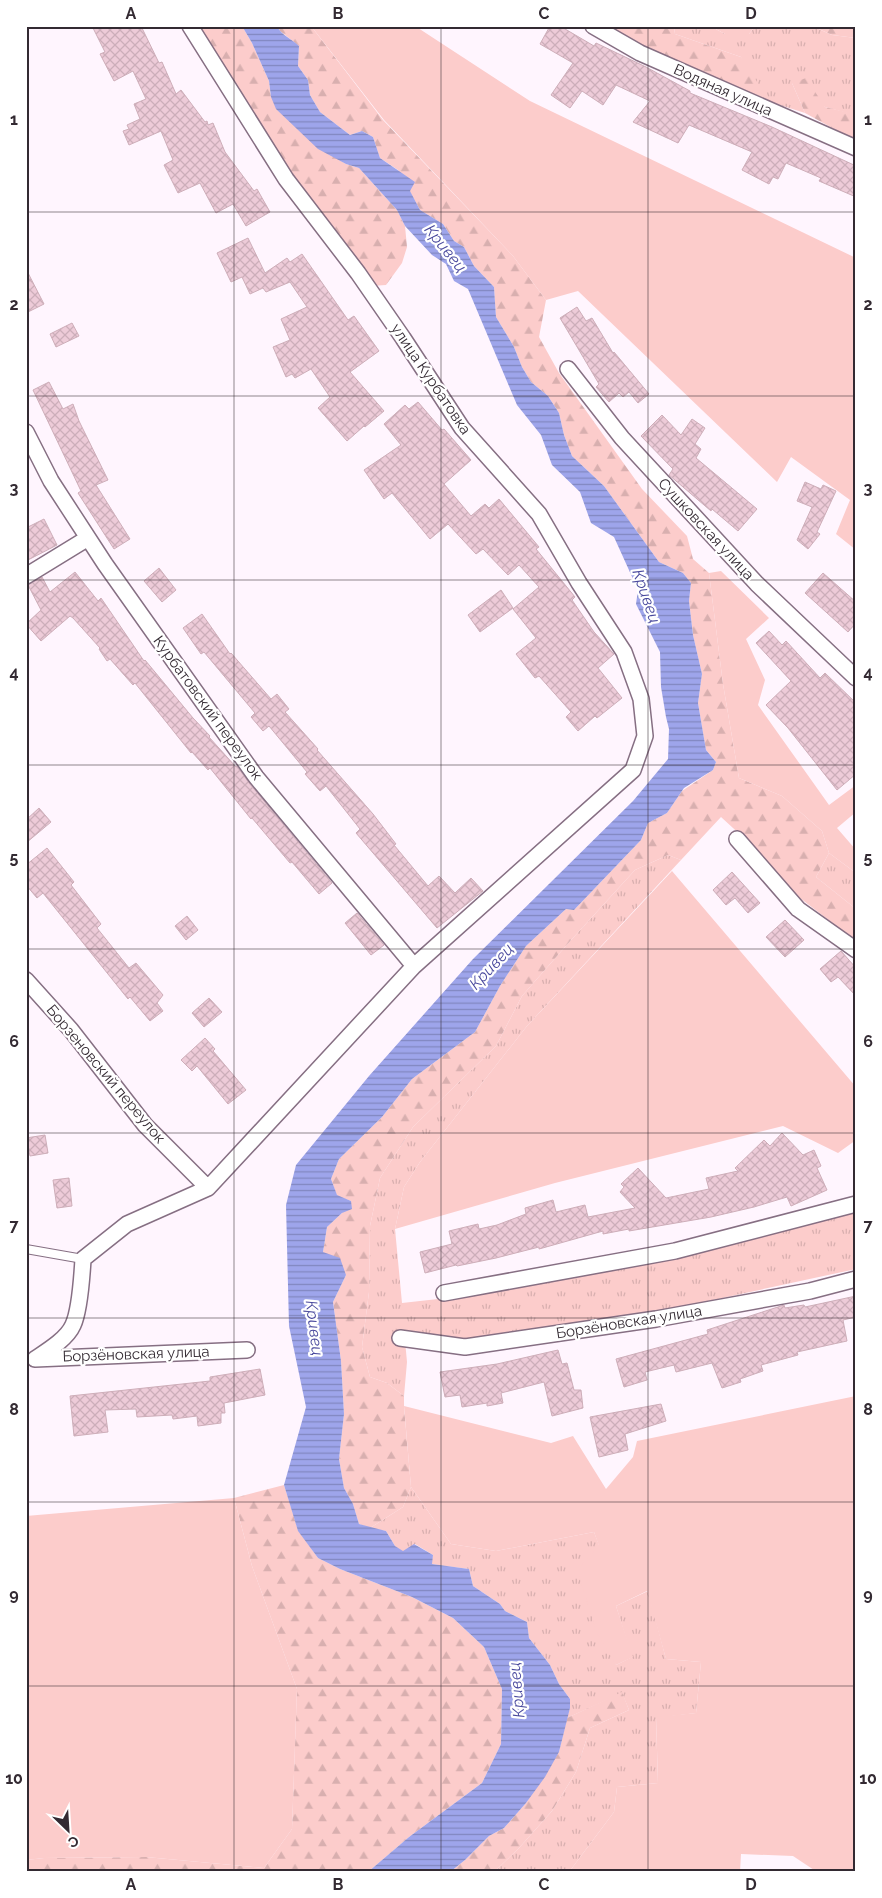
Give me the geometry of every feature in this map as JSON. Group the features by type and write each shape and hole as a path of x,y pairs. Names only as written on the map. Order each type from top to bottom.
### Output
{"street":[{"name":"улица Курбатовка","path":"190,26 286,179 363,280 462,428 539,514 579,583 624,652 641,699 645,736 633,770 414,966"},
{"name":"Водяная улица","path":"593,26 640,53 856,148"},
{"name":"Сушковская улица","path":"568,369 622,438 757,584 856,678"},
{"name":"Курбатовский переулок","path":"26,432 51,482 88,538 256,776 414,966"},
{"path":"26,576 88,538"},
{"path":"737,839 798,909 856,950"},
{"path":"31,1359 56,1345 73,1326 81,1286 83,1259 127,1224 208,1188 414,966"},
{"name":"Борзеновский переулок","path":"26,980 71,1030 145,1125 208,1188"},
{"path":"444,1293 675,1251 856,1204"},
{"name":"Борзёновская улица","path":"400,1338 465,1347 656,1319 810,1291 856,1279"},
{"name":"Борзёновская улица","path":"31,1359 246,1350"}],"lane":[{"path":"26,1249 83,1259"}],"green space":[{"path":"197,26 242,26 269,81 271,97 333,156 346,164 359,168 397,210 405,226 407,247 402,263 386,285 371,286 297,188"},
{"path":"277,26 311,26 383,120 513,256 546,300 539,337 559,373 642,489 687,536 693,559 709,573 723,684 739,778 782,796 822,831 829,853 816,877 856,909 856,941 796,895 757,850 721,817 681,860 668,855 635,870 522,996 496,1046 413,1127 380,1178 370,1226 369,1292 362,1347 370,1377 387,1383 404,1396 411,1487 403,1507 370,1528 359,1524 353,1504 344,1488 339,1459 344,1414 341,1361 333,1302 346,1275 323,1252 327,1227 342,1213 351,1201 337,1196 331,1179 339,1159 382,1117 412,1079 475,1032 500,986 526,946 566,909 574,910 641,840 648,823 667,813 682,791 713,770 716,762 706,750 698,703 702,674 693,635 689,601 691,583 683,573 659,562 604,486 572,456 564,435 559,413 548,396 531,382 522,367 514,347 496,317 494,287 474,266 464,247 454,241 443,224 420,210 398,170 380,158 373,137 362,131 350,135 320,112 310,95 308,80 298,66 299,46 280,31"},
{"path":"311,26 415,26 530,101 856,258 856,550 836,534 850,500 791,457 777,482 578,291 546,300 513,256 384,120"},
{"path":"613,26 674,26 675,34 741,57 759,85 749,95 666,59 611,29"},
{"path":"674,26 710,26 725,34 749,34 755,26 812,26 832,35 856,38 856,111 851,114 825,107 792,83 805,113 749,95 741,57 675,34"},
{"path":"710,26 755,26 749,34 725,34"},
{"path":"812,26 856,26 856,38 832,35"},
{"path":"806,78 825,107 850,113 856,111 856,141 805,113 792,83"},
{"path":"721,571 769,618 746,639 765,680 758,705 829,805 856,785 856,812 837,828 856,850 856,873 829,853 822,831 782,796 739,778 723,684 709,573"},
{"path":"829,853 856,873 856,909 816,877"},
{"path":"668,855 681,860 527,1026 420,1162 404,1187 395,1229 402,1303 456,1297 627,1268 719,1247 856,1210 856,1269 648,1314 466,1339 404,1330 407,1362 404,1396 387,1383 370,1377 362,1347 369,1292 370,1226 380,1178 413,1127 496,1046 522,996 572,939 635,870"},
{"path":"672,871 856,1087 856,1140 838,1153 783,1126 555,1183 395,1229 404,1187 420,1162 527,1026"},
{"path":"856,1396 856,1872 817,1872 793,1856 741,1854 740,1872 569,1872 614,1812 617,1787 658,1783 656,1717 696,1713 701,1662 666,1659 647,1591 616,1606 633,1657 616,1665 597,1633 577,1570 599,1546 594,1532 496,1551 451,1544 411,1487 404,1406 551,1443 573,1436 606,1489 633,1457 637,1441"},
{"path":"284,1485 298,1530 318,1558 340,1569 412,1597 453,1618 484,1647 502,1689 501,1744 482,1783 409,1837 368,1872 26,1872 26,1860 44,1858 146,1857 264,1868 292,1829 297,1689 252,1566 234,1498"},
{"path":"411,1487 451,1544 496,1551 594,1532 599,1545 616,1665 632,1657 616,1606 648,1591 666,1659 701,1662 696,1713 656,1718 658,1783 617,1787 614,1812 569,1872 494,1872 519,1848 552,1811 576,1772 590,1728 629,1710 622,1693 567,1718 570,1699 559,1684 550,1665 529,1638 527,1622 505,1611 500,1604 473,1586 469,1569 431,1564 433,1555 415,1544 403,1552 395,1546 386,1531 370,1528 403,1507"},
{"path":"234,1498 252,1566 297,1689 292,1829 264,1868 146,1857 44,1858 26,1860 26,1516"},
{"path":"622,1692 629,1710 590,1728 576,1772 552,1811 519,1848 494,1872 450,1872 489,1836 504,1828 526,1803 559,1752 567,1718"}],"water":[{"name":"Кривец","path":"242,26 277,26 299,46 298,66 308,80 310,95 320,112 350,135 362,131 373,137 380,158 415,182 410,191 420,210 443,224 454,241 464,247 474,266 494,287 496,317 514,347 522,367 531,382 548,396 559,413 564,435 572,456 604,486 659,562 683,573 691,583 689,601 693,635 702,674 698,703 706,750 716,762 713,770 684,788 667,813 648,823 641,840 574,910 566,909 526,946 500,986 475,1032 412,1079 382,1117 339,1159 331,1179 337,1195 351,1201 352,1209 342,1213 327,1227 323,1252 340,1258 346,1275 333,1302 341,1361 344,1414 339,1459 344,1488 353,1504 359,1524 386,1531 395,1546 403,1551 414,1544 433,1555 432,1564 469,1569 473,1586 500,1604 505,1611 527,1622 529,1638 550,1665 559,1684 570,1699 570,1708 559,1752 545,1777 504,1828 489,1836 450,1872 368,1872 409,1837 482,1783 501,1744 502,1689 484,1647 453,1618 412,1597 340,1569 318,1558 298,1531 284,1485 306,1407 289,1326 286,1205 296,1165 369,1076 473,959 633,801 668,759 669,729 661,687 660,652 636,604 638,590 614,537 591,523 580,492 552,465 541,435 517,405 468,289 454,281 446,264 432,255 405,226 397,210 359,168 346,164 318,149 276,109 271,97 269,81"}],"building":[{"path":"92,26 141,26 159,63 162,62 176,94 181,90 205,122 207,121 208,125 213,123 225,152 254,191 257,189 270,212 246,226 233,204 216,213 200,183 178,193 164,165 173,160 161,131 129,145 123,131 129,129 127,125 140,119 134,104 146,99 133,71 114,81 100,54 105,52"},
{"path":"550,26 560,26 594,46 596,43 646,67 690,91 690,93 772,127 856,166 856,197 819,181 821,178 786,163 778,179 773,177 769,184 742,170 752,152 689,125 678,143 633,122 650,101 616,85 603,105 582,91 570,108 551,95 573,63 540,44"},
{"path":"248,238 265,273 287,258 290,262 302,254 348,320 354,316 379,351 350,372 384,411 347,441 318,408 330,397 311,369 295,378 292,374 286,377 273,347 290,340 281,319 307,307 290,282 266,292 263,288 250,294 242,277 231,282 217,253"},
{"path":"26,269 44,304 26,313"},
{"path":"577,307 586,321 592,318 613,353 649,394 638,403 629,392 623,397 619,393 609,402 596,387 599,384 560,318"},
{"path":"72,323 79,336 56,347 50,334"},
{"path":"49,382 63,409 73,404 79,421 108,480 96,485 130,539 114,549 78,493 81,491 33,390"},
{"path":"418,402 471,460 444,484 471,516 485,504 489,508 499,499 539,547 536,549 575,597 572,600 594,632 614,654 598,668 622,698 597,718 595,716 578,731 566,717 571,712 539,676 535,678 516,654 536,638 513,609 539,587 519,565 508,575 483,549 476,554 448,524 430,539 392,493 384,499 364,470 401,445 384,424 405,405 409,409"},
{"path":"662,415 681,435 692,419 705,428 695,444 701,449 696,458 757,509 738,531 669,475 673,469 641,436"},
{"path":"805,482 821,489 823,485 836,491 817,532 820,534 808,549 797,540 812,507 797,501"},
{"path":"44,519 57,545 26,561 26,528"},
{"path":"159,568 176,590 162,602 144,581"},
{"path":"75,572 98,601 101,598 144,661 209,737 237,766 332,883 319,894 251,819 210,768 208,770 191,753 135,683 133,685 110,659 107,661 100,648 73,618 70,616 41,641 26,624 41,610 28,585 42,577 50,592"},
{"path":"823,573 856,602 856,623 848,632 805,593"},
{"path":"501,590 513,608 480,632 468,615"},
{"path":"202,614 230,654 271,699 277,694 289,709 285,712 373,814 396,844 394,845 428,886 439,876 455,893 471,878 483,891 437,928 356,833 360,829 326,786 320,791 305,774 307,772 269,726 263,731 251,717 255,713 204,652 201,654 183,628"},
{"path":"769,631 782,645 786,641 820,678 825,673 856,703 856,774 837,790 788,728 766,705 791,681 756,643"},
{"path":"39,808 51,822 26,843 26,820"},
{"path":"47,848 74,882 71,885 101,924 97,928 129,968 136,963 163,995 157,1003 163,1011 150,1021 130,997 128,999 43,893 37,898 26,885 26,865"},
{"path":"732,872 760,903 748,913 735,898 726,905 713,890"},
{"path":"357,913 384,945 371,955 345,923"},
{"path":"187,916 198,930 186,940 175,926"},
{"path":"785,920 804,940 785,957 766,937"},
{"path":"841,951 856,968 856,996 838,977 831,982 820,969"},
{"path":"209,998 222,1012 204,1027 192,1013"},
{"path":"205,1038 215,1049 213,1051 246,1090 228,1104 197,1066 192,1071 181,1060"},
{"path":"782,1133 803,1155 814,1150 821,1166 817,1168 827,1190 791,1206 787,1197 711,1217 629,1231 629,1229 603,1234 603,1231 539,1249 539,1247 425,1273 420,1252 452,1244 449,1231 478,1224 479,1229 497,1225 526,1214 525,1208 553,1200 556,1212 585,1205 588,1217 635,1208 620,1192 624,1187 621,1184 638,1168 666,1198 709,1189 706,1178 738,1171 735,1168 764,1140 770,1146"},
{"path":"45,1135 48,1153 30,1156 26,1138"},
{"path":"69,1178 72,1206 57,1208 53,1180"},
{"path":"856,1296 856,1317 843,1320 847,1341 797,1352 798,1355 761,1365 763,1371 740,1379 741,1382 722,1388 712,1363 676,1372 674,1365 645,1372 647,1380 624,1387 616,1359 708,1334 707,1330 784,1305 785,1308 804,1305 805,1307"},
{"path":"558,1350 562,1364 567,1363 574,1390 581,1390 583,1408 552,1416 544,1382 501,1393 503,1403 487,1406 487,1403 462,1407 460,1395 445,1397 440,1372 497,1364"},
{"path":"260,1369 265,1395 224,1403 225,1413 221,1413 221,1423 198,1426 197,1416 173,1419 172,1415 137,1417 136,1409 105,1410 108,1432 74,1436 70,1396 210,1381 210,1377"},
{"path":"661,1404 666,1421 625,1434 628,1450 599,1457 590,1417"}]}
